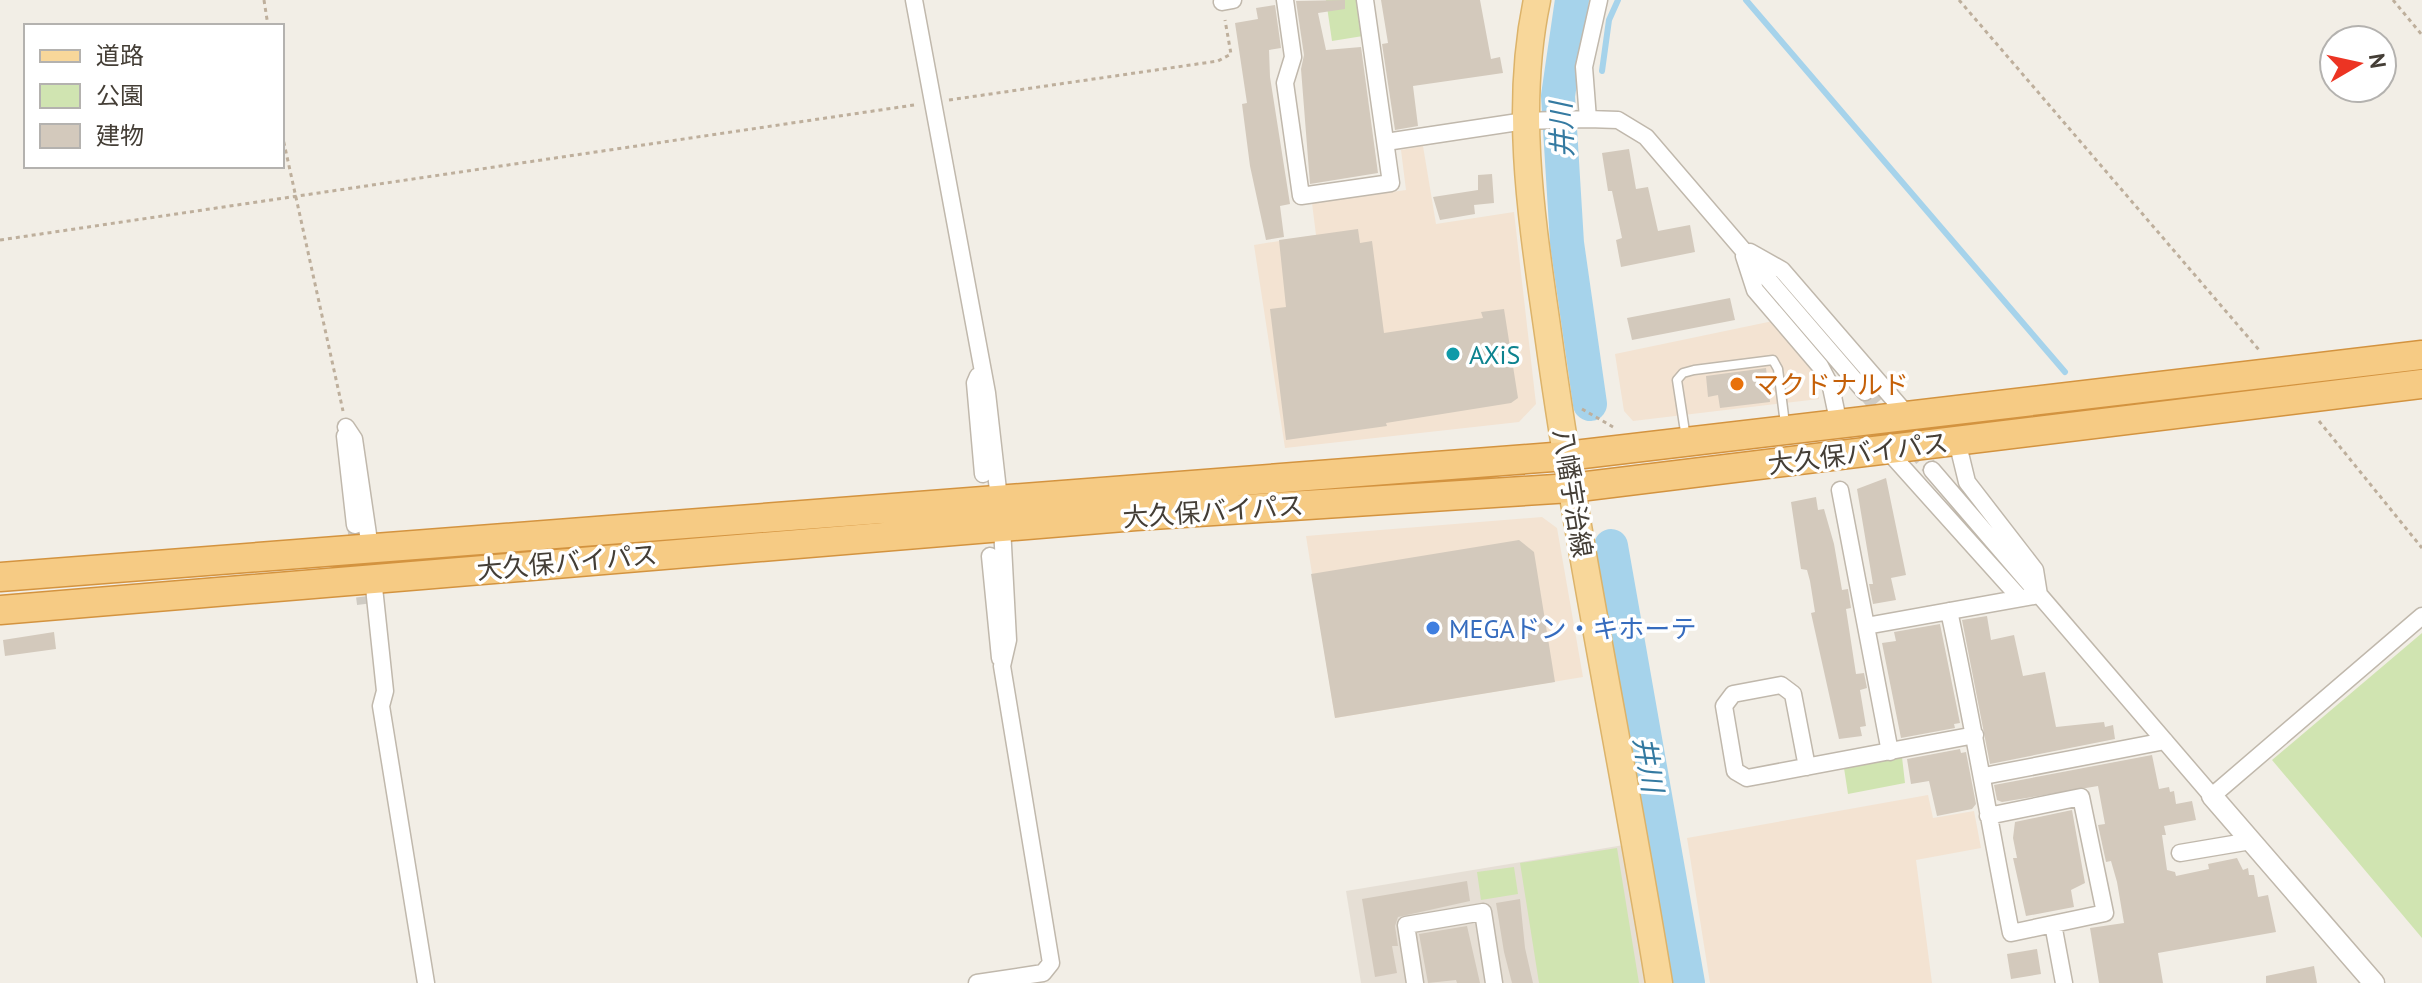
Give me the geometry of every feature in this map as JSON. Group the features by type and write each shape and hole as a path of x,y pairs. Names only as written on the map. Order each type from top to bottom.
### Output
{"highway":[{"name":"大久保バイパス","path":"0,577 362,537 999,499 1566,456 2422,355"},
{"name":"大久保バイパス","path":"0,610 369,591 1002,527 1571,488 2422,384"}],"main road":[{"name":"八幡宇治線","path":"1537,0 1526,66 1533,122 1533,223 1571,488 1659,983"}],"street":[{"path":"914,0 987,393 999,499"},
{"path":"1285,0 1293,57 1285,83 1301,196 1391,183 1365,0"},
{"path":"1588,119 1584,67 1599,0"},
{"path":"1386,142 1533,122 1618,120 1646,137 1865,392"},
{"path":"1741,248 1782,270 1909,417"},
{"path":"1741,248 1755,290 1820,366 1831,387 1839,425"},
{"path":"981,371 975,383 983,474"},
{"path":"346,427 354,439 362,537"},
{"path":"346,427 344,443 362,537"},
{"path":"1957,441 1967,482 2035,570 2039,595"},
{"path":"1888,451 2020,598"},
{"path":"1932,470 2374,983"},
{"path":"1840,490 1890,752"},
{"path":"1002,527 1008,640 1002,666"},
{"path":"977,983 1043,973 1051,963 1002,666 990,556"},
{"path":"369,591 385,691 381,706"},
{"path":"369,591 381,706 426,983"},
{"path":"1866,626 2039,595"},
{"path":"1949,611 1984,776 1988,816 2011,933 2105,913 2081,797 1988,816"},
{"path":"2212,796 2422,616"},
{"path":"1807,767 1793,694 1781,685 1733,694 1724,706 1735,771 1747,778 1890,752 1975,735"},
{"path":"1984,776 2165,741"},
{"path":"2180,853 2251,841"},
{"path":"1415,983 1406,925 1483,912 1494,983"},
{"path":"2053,924 2064,983"}],"lane":[{"path":"1687,443 1679,376 1694,370 1770,359 1778,369 1786,431"}],"path":[{"path":"264,0 268,24"},
{"path":"1959,0 2262,353 2266,374"},
{"path":"2393,0 2422,35"},
{"path":"0,240 1218,61 1231,54 1228,1"},
{"path":"284,142 346,427"},
{"path":"2315,397 2319,422 2422,548"},
{"path":"1578,407 1619,431"}],"shaded area":[{"path":"1423,146 1436,224 1514,212 1536,404 1519,422 1285,448 1254,245 1316,235 1312,203 1406,190 1401,150"},
{"path":"1773,321 1815,374 1819,399 1633,421 1624,411 1615,354"},
{"name":"MEGAドン・キホーテ","path":"1542,517 1557,528 1583,677 1335,718 1306,536"},
{"path":"1928,795 1933,818 1974,811 1981,848 1916,860 1932,983 1710,983 1687,838"},
{"path":"1636,843 1659,983 1361,983 1346,891"}],"green space":[{"path":"1326,0 1359,0 1363,36 1332,41"},
{"path":"2422,633 2422,938 2272,760"},
{"path":"1902,757 1905,783 1848,794 1844,768"},
{"path":"1617,848 1639,983 1539,983 1520,863"},
{"path":"1514,867 1518,894 1481,900 1477,872"}],"building":[{"path":"1345,0 1345,9 1318,13 1326,50 1361,47 1378,173 1310,184 1301,69 1304,55 1296,1"},
{"path":"1381,0 1480,0 1491,59 1500,57 1503,73 1413,86 1418,126 1395,130 1382,44 1388,43"},
{"path":"1275,5 1281,48 1269,50 1270,77 1290,204 1280,206 1284,237 1266,240 1250,166 1242,104 1247,103 1235,23 1258,19 1256,8"},
{"path":"1629,149 1636,189 1648,187 1658,231 1690,225 1695,252 1621,267 1616,240 1622,238 1612,191 1608,191 1602,153"},
{"path":"1492,174 1494,203 1474,205 1475,214 1440,220 1433,197 1478,190 1478,175"},
{"path":"1358,229 1360,243 1372,241 1384,333 1483,318 1481,312 1504,309 1518,398 1511,403 1386,423 1387,426 1286,440 1270,309 1286,307 1279,240"},
{"path":"1730,298 1735,320 1632,340 1627,318"},
{"name":"マクドナルド","path":"1766,368 1770,402 1720,408 1718,395 1708,397 1706,376"},
{"path":"1886,478 1906,575 1891,578 1896,600 1873,604 1869,584 1873,584 1857,489"},
{"path":"1816,497 1818,510 1824,509 1834,544 1842,590 1848,589 1851,608 1846,609 1856,674 1864,673 1867,688 1860,690 1866,726 1860,727 1862,736 1839,739 1811,613 1815,612 1810,581 1807,570 1801,569 1791,502"},
{"name":"MEGAドン・キホーテ","path":"1519,540 1534,552 1555,682 1335,718 1311,574"},
{"path":"1987,616 1991,640 2014,635 2023,676 2045,672 2056,727 2104,722 2105,727 2113,725 2115,739 1990,764 1962,620"},
{"path":"1940,624 1960,723 1954,724 1955,728 1901,738 1882,643 1896,641 1894,632"},
{"path":"54,632 56,649 5,656 3,640"},
{"path":"1960,749 1961,753 1966,752 1976,804 1972,809 1937,816 1929,781 1911,784 1907,759"},
{"path":"2152,755 2159,789 2169,787 2170,792 2174,791 2176,804 2192,801 2196,820 2164,826 2166,835 2162,835 2167,870 2175,872 2176,876 2209,869 2208,864 2237,858 2243,870 2248,868 2249,875 2254,875 2258,897 2268,895 2276,932 2158,953 2163,983 2099,983 2090,928 2124,923 2117,882 2111,861 2106,862 2098,825 2105,824 2098,786 2002,802 1997,800 1994,785"},
{"path":"2072,810 2085,883 2071,890 2074,907 2026,916 2013,858 2017,858 2013,838 2015,822"},
{"path":"1467,881 1470,901 1398,917 1395,926 1398,946 1392,946 1397,973 1375,977 1362,899"},
{"path":"1520,899 1525,948 1533,983 1512,983 1496,903"},
{"path":"1467,926 1480,983 1457,983 1456,980 1428,983 1419,934"},
{"path":"2037,949 2041,974 2011,979 2007,954"},
{"path":"2314,966 2317,983 2266,983 2266,976"}],"waterway":[{"name":"井川","path":"1572,0 1558,96 1567,243 1590,404"},
{"path":"1602,71 1609,20 1618,0"},
{"path":"1746,0 2065,372"},
{"name":"井川","path":"1611,546 1688,983"}],"tunnel":[{"path":"1865,392 1932,470"},
{"path":"355,525 365,604"}],"place":[{"name":"AXiS","path":"1453,354"},
{"name":"マクドナルド","path":"1737,384"},
{"name":"MEGAドン・キホーテ","path":"1433,628"}]}
